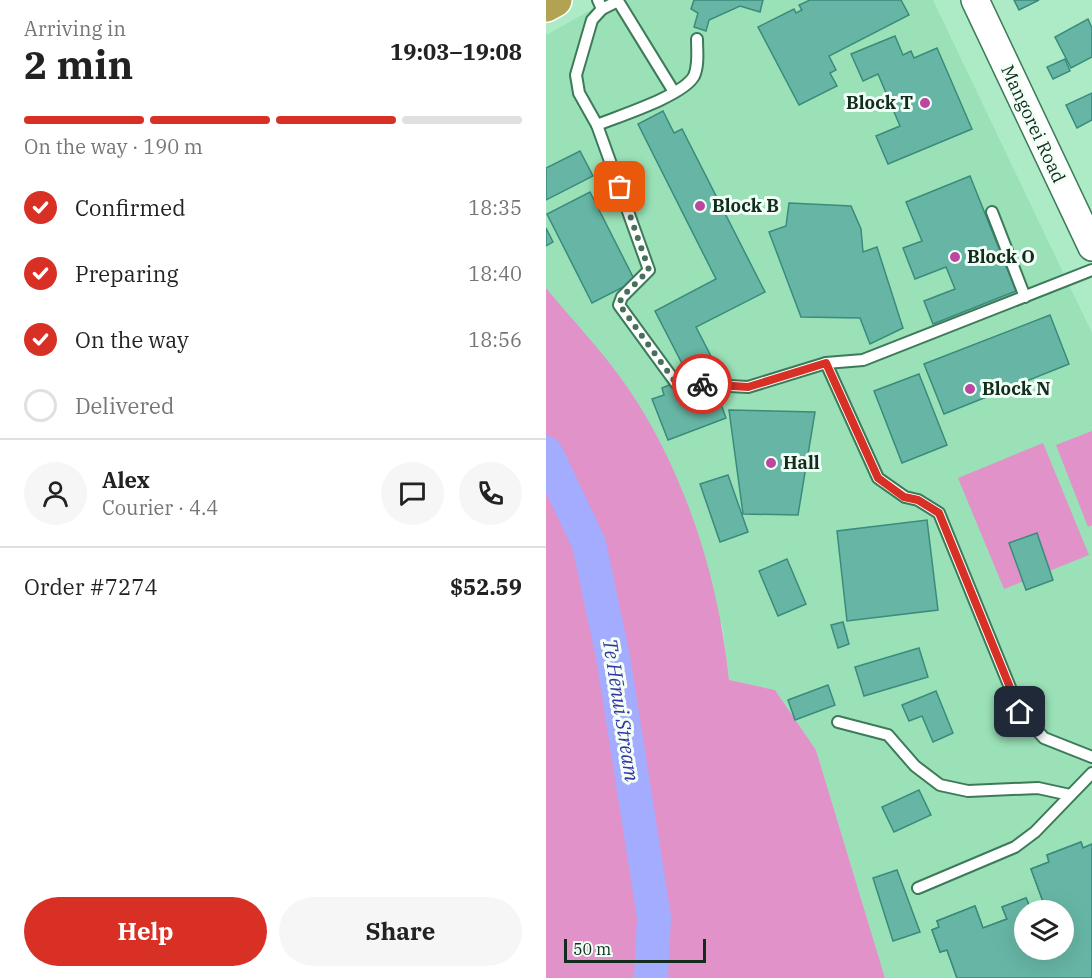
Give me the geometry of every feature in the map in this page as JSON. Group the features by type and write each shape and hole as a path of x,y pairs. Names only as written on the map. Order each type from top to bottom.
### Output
{"highway":[{"path":"546,5 555,0"}],"main road":[{"name":"Mangorei Road","path":"975,0 1092,247"}],"lane":[{"path":"674,92 618,1 600,4 592,20 576,75 579,93 597,125 649,270 622,297 619,304 676,383 748,387 826,363 863,360 1092,270"},
{"path":"597,125 674,92 693,78 697,66 697,39"},
{"path":"992,212 1025,297"},
{"path":"826,363 878,478 904,497 918,500 939,513 1020,712 1044,738 1092,757"},
{"path":"838,722 888,735 915,766 940,785 968,791 1038,788 1070,795"},
{"path":"918,888 1015,848 1092,773"}],"shaded area":[{"path":"609,0 933,0 1092,333 1092,978 885,978 816,750 775,690 729,680 723,628 630,391 546,288 546,35"},
{"path":"546,288 621,378 650,423 668,458 697,530 708,567 717,604 729,680 775,690 816,750 885,978 546,978"},
{"path":"1092,431 1092,525 1088,527 1056,445"},
{"path":"1043,443 1089,555 1004,589 958,478"}],"building":[{"path":"694,0 763,0 760,12 740,6 709,20 706,31 694,27 698,13 691,9"},
{"path":"810,0 901,0 909,15 829,56 836,70 830,73 837,86 799,105 758,27 794,9 796,13 802,10 799,5"},
{"path":"1014,0 1039,0 1019,10"},
{"path":"1088,19 1092,28 1092,57 1071,68 1055,37"},
{"name":"Block T","path":"895,36 903,55 911,51 914,58 937,48 972,129 888,164 876,136 900,126 878,74 863,81 851,54"},
{"path":"1065,59 1070,71 1053,79 1047,67"},
{"path":"1092,93 1092,120 1077,128 1066,105"},
{"name":"Block B","path":"663,111 674,133 682,129 765,292 696,327 715,364 689,377 655,311 716,279 638,124"},
{"path":"580,151 593,176 546,200 546,168"},
{"name":"Block O","path":"970,176 1016,291 933,324 924,301 955,289 946,267 915,279 903,248 922,241 906,202"},
{"path":"590,192 635,281 592,303 547,214"},
{"path":"789,203 851,206 861,229 863,252 877,247 903,328 870,344 860,318 801,317 769,232 786,226"},
{"path":"546,228 553,242 546,246"},
{"name":"Block N","path":"1050,315 1069,364 944,414 924,364"},
{"path":"919,374 947,445 902,463 874,391"},
{"path":"674,383 681,400 715,388 726,418 668,440 652,399 664,395 662,388"},
{"name":"Hall","path":"729,410 815,412 798,515 743,514"},
{"path":"728,475 748,532 720,542 700,484"},
{"path":"927,520 938,610 847,621 837,531"},
{"path":"1037,533 1053,580 1026,590 1009,543"},
{"path":"787,559 806,604 778,616 759,571"},
{"path":"843,622 849,644 838,648 831,625"},
{"path":"919,648 928,677 864,696 855,667"},
{"path":"828,685 835,705 795,720 788,700"},
{"path":"936,691 953,733 933,742 922,716 909,721 902,705"},
{"path":"919,790 931,815 894,832 882,807"},
{"path":"1081,842 1083,848 1092,844 1092,863 1050,879 1058,899 1086,889 1092,905 1092,978 1088,978 1090,977 1083,957 1052,969 1048,960 1074,960 1074,900 1042,900 1031,869 1049,862 1047,855"},
{"path":"1081,842 1083,848 1092,844 1092,978 957,978 947,950 940,952 932,930 939,927 937,921 975,906 983,928 1007,919 1002,907 1014,902 1014,960 1074,960 1074,900 1042,900 1031,869 1049,862 1047,855"},
{"path":"897,870 920,932 893,941 873,878"},
{"path":"1014,902 1014,960 1040,960 1035,962 1041,978 1014,978 1012,973 998,978 957,978 947,950 940,952 932,930 939,927 937,921 975,906 983,928 1007,919 1002,907","holes":["1008,934 1013,947 981,959 976,946"]}],"waterway":[{"name":"Te Hēnui Stream","path":"546,453 589,544 613,657 654,917 651,978"}],"way so far":[{"path":"620,187 649,270 622,297 619,304 676,383 702,384"}],"place":[{"name":"Block T","path":"925,103"},
{"name":"Block B","path":"700,206"},
{"name":"Block O","path":"955,257"},
{"name":"Block N","path":"970,389"},
{"name":"Hall","path":"771,463"}],"route":[{"path":"702,384 748,387 826,363 878,478 904,497 918,500 939,513 1020,712"}]}
